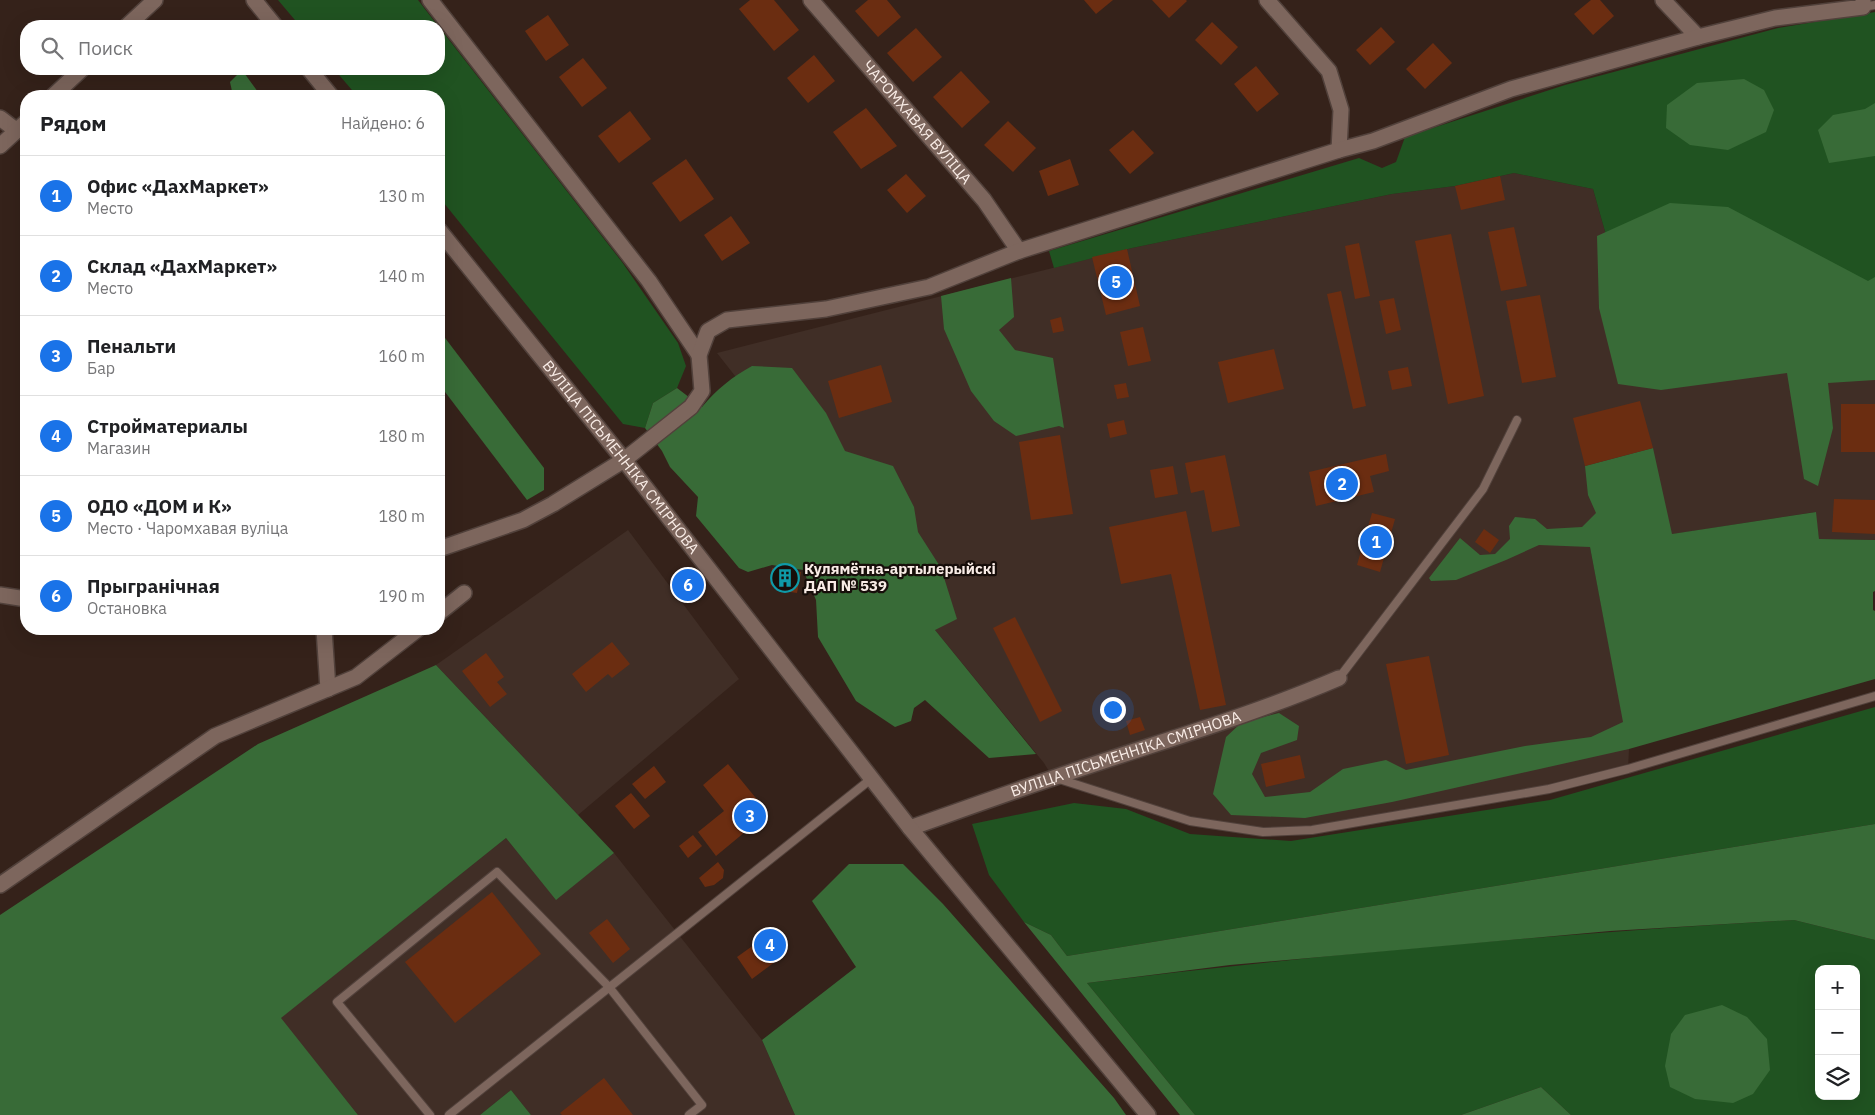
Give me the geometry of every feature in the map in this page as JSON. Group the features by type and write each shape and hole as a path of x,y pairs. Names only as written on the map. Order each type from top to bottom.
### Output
{"street":[{"path":"133,20 155,0"},
{"path":"254,0 270,20"},
{"path":"430,0 649,281 699,355"},
{"name":"ЧАРОМХАВАЯ ВУЛІЦА","path":"811,0 984,200 1019,251"},
{"path":"1267,0 1329,71 1341,110 1339,150"},
{"path":"1663,0 1698,37"},
{"path":"445,547 523,520 552,504 624,460 691,408 702,391 699,355 708,331 727,320 826,309 929,287 1019,251 1339,150 1373,142 1512,89 1698,37 1775,18 1867,4"},
{"path":"59,90 76,75"},
{"path":"314,75 326,90"},
{"path":"0,118 20,126"},
{"path":"0,146 20,127"},
{"name":"ВУЛІЦА ПІСЬМЕННІКА СМІРНОВА","path":"445,237 624,460 910,828 1148,1115"},
{"path":"445,608 464,593"},
{"path":"0,595 20,598"},
{"path":"324,635 328,689"},
{"path":"0,885 216,736 356,677 410,635"},
{"name":"ВУЛІЦА ПІСЬМЕННІКА СМІРНОВА","path":"910,828 1288,700 1339,678"}],"lane":[{"path":"1339,678 1483,489 1517,420"},
{"path":"1053,778 1190,820 1263,832 1312,830 1549,788 1628,769 1875,696"},
{"path":"448,1115 871,778"},
{"path":"430,1115 337,1002 497,872 609,987 702,1105 689,1115"}],"shaded area":[{"path":"1514,173 1593,189 1617,274 1875,344 1875,540 1819,539 1815,512 1590,547 1629,749 1628,769 1549,789 1312,830 1263,832 1190,821 1053,778 1044,763 935,630 717,353 1132,248 1392,194 1455,186"},
{"path":"628,530 739,679 578,815 436,665"},
{"path":"506,838 556,899 614,853 762,1040 795,1115 531,1115 511,1090 480,1115 358,1115 280,1018"}],"green space":[{"path":"278,0 418,0 433,20 295,20"},
{"path":"1875,12 1875,344 1617,274 1593,189 1514,173 1455,186 1392,194 1132,248 1054,268 1049,251 1359,158 1382,168 1396,162 1405,137 1565,85 1778,28"},
{"path":"445,35 622,262 678,343 686,366 677,388 653,403 645,428 623,424 445,204 445,90 352,90 339,75 445,75"},
{"path":"237,75 246,75 257,90 232,90 230,82"},
{"path":"1744,79 1764,90 1774,110 1766,132 1728,150 1690,145 1666,128 1667,105 1697,83"},
{"path":"1875,103 1875,156 1829,163 1818,130 1833,115 1865,109"},
{"path":"1670,203 1728,207 1868,281 1875,277 1875,380 1828,383 1833,428 1818,486 1804,479 1787,373 1661,390 1618,384 1599,308 1597,236"},
{"path":"1011,278 1014,317 999,330 1015,350 1053,358 1064,428 1059,426 1016,436 994,421 971,391 944,329 941,296"},
{"path":"445,338 544,468 544,490 527,500 445,392"},
{"path":"752,366 792,368 826,413 845,451 893,466 914,507 918,532 941,568 957,619 935,630 1036,754 989,758 925,700 914,708 911,721 895,727 856,701 818,637 816,600 803,570 772,565 748,572 739,568 696,516 698,497 670,467 662,451 645,428 653,403 677,388 702,407 725,384"},
{"path":"1653,448 1672,534 1816,512 1819,539 1875,540 1873,610 1875,611 1875,679 1629,749 1392,802 1305,818 1231,815 1213,794 1226,737 1241,723 1279,713 1299,726 1297,740 1261,753 1252,774 1265,797 1310,792 1343,769 1386,760 1406,770 1525,746 1591,737 1623,722 1590,547 1539,545 1456,580 1431,581 1429,578 1460,538 1480,555 1495,554 1510,539 1509,526 1515,517 1535,519 1547,529 1582,527 1596,513 1588,495 1585,466"},
{"path":"436,665 614,853 556,900 506,838 281,1018 358,1115 0,1115 0,915 258,744"},
{"path":"1875,707 1875,824 1067,956 1051,935 1024,922 989,875 972,824 1074,803 1126,809 1190,834 1291,841 1550,800"},
{"path":"1875,824 1875,940 1794,920 1610,931 1230,965 1087,983 1195,1115 1180,1115 1024,922 1051,935 1067,956"},
{"path":"849,864 903,864 943,904 1114,1098 1126,1115 795,1115 762,1040 856,967 812,901"},
{"path":"1794,920 1875,940 1875,1115 1571,1115 1541,1087 1461,1115 1195,1115 1087,983 1351,954 1528,938"},
{"path":"1722,1005 1747,1017 1767,1039 1770,1070 1753,1094 1733,1103 1695,1099 1670,1087 1665,1066 1671,1034 1685,1015"},
{"path":"1541,1087 1571,1115 1461,1115"},
{"path":"511,1090 531,1115 480,1115"}],"building":[{"path":"750,0 774,0 799,30 774,51 739,9"},
{"path":"868,0 887,0 901,17 878,37 855,11"},
{"path":"1084,0 1113,0 1096,14"},
{"path":"1152,0 1186,0 1187,1 1169,18"},
{"path":"1591,0 1600,0 1614,16 1593,35 1574,14"},
{"path":"548,15 569,45 546,61 525,31"},
{"path":"1212,22 1238,47 1221,65 1195,40"},
{"path":"1381,27 1395,42 1370,65 1356,50"},
{"path":"916,28 942,57 913,82 887,53"},
{"path":"1433,43 1452,63 1425,89 1406,69"},
{"path":"814,55 835,81 808,103 787,78"},
{"path":"583,58 607,88 582,107 559,77"},
{"path":"1256,66 1279,94 1257,112 1234,84"},
{"path":"961,71 990,102 962,128 933,97"},
{"path":"866,108 897,146 861,169 833,132"},
{"path":"630,111 651,139 619,163 598,136"},
{"path":"1008,121 1036,148 1013,172 984,145"},
{"path":"1133,130 1154,153 1130,174 1109,150"},
{"path":"686,159 714,199 680,222 652,183"},
{"path":"1070,159 1079,185 1048,196 1039,171"},
{"path":"906,174 926,196 907,213 887,190"},
{"path":"1500,176 1505,200 1461,210 1455,186"},
{"path":"731,216 750,243 722,261 704,235"},
{"path":"1514,227 1527,286 1501,291 1488,232"},
{"path":"1451,234 1484,396 1448,404 1415,241"},
{"path":"1359,243 1370,296 1355,299 1345,246"},
{"path":"1127,249 1140,306 1106,315 1092,257"},
{"path":"1341,291 1366,406 1353,409 1327,294"},
{"path":"1540,295 1556,377 1522,383 1506,301"},
{"path":"1394,298 1401,330 1386,334 1379,301"},
{"path":"1061,317 1064,331 1053,333 1050,320"},
{"path":"1143,327 1151,361 1128,366 1120,332"},
{"path":"1274,349 1284,389 1228,403 1218,362"},
{"path":"881,365 892,402 839,418 828,381"},
{"path":"1408,367 1412,386 1392,390 1388,371"},
{"path":"1126,383 1129,397 1117,399 1114,385"},
{"path":"1640,401 1653,448 1585,466 1573,418"},
{"path":"1841,404 1875,404 1875,452 1841,452"},
{"path":"1124,420 1127,434 1110,438 1107,424"},
{"path":"1060,435 1073,514 1031,520 1019,442"},
{"path":"1386,454 1389,471 1370,476 1374,492 1316,506 1309,472"},
{"path":"1225,455 1240,526 1212,532 1204,490 1191,493 1185,463"},
{"path":"1173,466 1178,494 1155,498 1150,470"},
{"path":"1834,499 1875,500 1875,534 1832,532"},
{"path":"1186,511 1226,705 1200,710 1171,574 1121,584 1109,527"},
{"path":"1372,513 1395,519 1380,572 1357,565"},
{"path":"1484,529 1499,540 1490,553 1475,542"},
{"name":"Кулямётна-артылерыйскі ДАП № 539","path":"772,568 801,572 797,593 777,590 770,584"},
{"path":"1015,617 1062,711 1040,722 993,628"},
{"path":"612,642 630,664 612,678 608,674 586,692 572,674"},
{"path":"486,653 504,677 497,682 507,694 490,707 462,671"},
{"path":"1429,656 1449,755 1406,764 1386,664"},
{"path":"1140,717 1145,730 1130,735 1126,721"},
{"path":"1300,755 1305,778 1266,787 1261,764"},
{"path":"728,764 768,813 716,856 698,832 724,811 703,785"},
{"path":"654,766 666,782 645,799 632,784"},
{"path":"631,793 650,816 634,829 615,806"},
{"path":"693,835 702,846 688,858 679,846"},
{"path":"718,862 724,870 723,878 714,885 705,887 699,878"},
{"path":"492,892 541,954 455,1023 405,962"},
{"path":"607,919 630,949 613,963 589,933"},
{"path":"772,932 787,953 752,979 737,957"},
{"path":"604,1078 633,1115 562,1115 560,1113"}],"place":[{"name":"ОДО «ДОМ и К»","path":"1116,282"},
{"name":"Склад «ДахМаркет»","path":"1342,484"},
{"name":"Офис «ДахМаркет»","path":"1376,542"},
{"name":"Кулямётна-артылерыйскі ДАП № 539","path":"785,578"},
{"name":"Прыгранічная","path":"688,585"},
{"name":"Пенальти","path":"750,816"},
{"name":"Стройматериалы","path":"770,945"}]}
